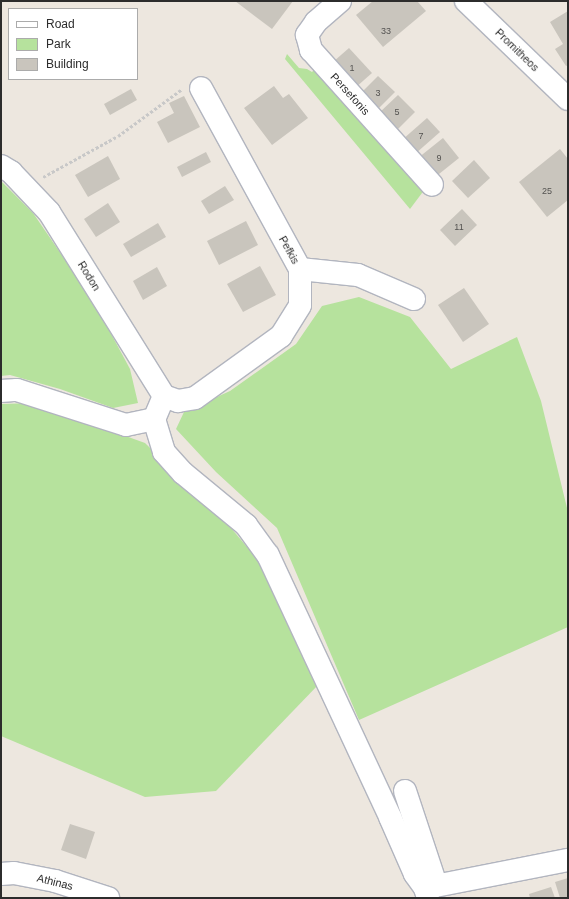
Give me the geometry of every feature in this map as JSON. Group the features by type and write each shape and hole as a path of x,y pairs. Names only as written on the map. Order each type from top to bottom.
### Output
{"street":[{"name":"Persefonis","path":"340,1 316,22 307,36 311,50 432,185"},
{"name":"Promitheos","path":"466,1 568,99"},
{"name":"Pefkis","path":"164,396 178,401 195,398 281,336 300,305 300,270 201,88"},
{"name":"Rodon","path":"1,166 11,172 49,212 164,396"},
{"path":"300,270 358,275 414,300"},
{"path":"1,391 17,390 126,425 154,419"},
{"path":"164,396 154,419 164,452 183,473 246,525 268,555 390,817 414,874 430,890"},
{"path":"405,791 430,890"},
{"path":"430,890 568,860"},
{"name":"Athinas","path":"1,874 14,874 55,881 108,898"}],"path":[{"path":"25,187 118,136 183,88 201,88"}],"green space":[{"path":"287,54 299,68 307,69 312,72 316,68 425,189 410,209 285,59"},
{"path":"1,181 33,213 94,302 130,369 138,403 113,408 60,389 10,375 1,376"},
{"path":"359,297 410,317 451,369 517,337 541,401 568,512 568,627 359,720 277,528 216,472 176,429 184,412 230,391 296,344 322,306"},
{"path":"34,403 145,443 226,522 263,566 319,684 216,791 145,797 1,736 1,404"}],"building":[{"path":"235,1 293,1 272,29"},
{"path":"373,1 417,1 426,11 383,47 356,15"},
{"path":"568,11 568,65 566,66 555,49 563,44 550,22"},
{"path":"349,48 372,73 355,88 333,62"},
{"path":"378,76 395,92 377,110 361,93"},
{"path":"274,86 283,98 289,94 308,118 272,145 244,108"},
{"path":"131,89 137,100 110,115 104,104"},
{"path":"398,95 415,112 397,130 379,113"},
{"path":"184,96 200,127 168,143 157,122 174,113 169,103"},
{"path":"427,118 440,132 415,154 402,140"},
{"path":"443,138 459,158 434,178 418,158"},
{"path":"560,149 568,159 568,200 547,217 519,182"},
{"path":"206,152 211,162 182,177 177,167"},
{"path":"108,156 120,179 88,197 75,175"},
{"path":"474,160 490,178 468,198 452,181"},
{"path":"225,186 234,200 209,214 201,201"},
{"path":"108,203 120,222 96,237 84,219"},
{"path":"462,209 477,225 455,246 440,230"},
{"path":"246,221 258,245 219,265 207,241"},
{"path":"158,223 166,237 131,257 123,244"},
{"path":"260,266 276,295 243,312 227,284"},
{"path":"157,267 167,286 143,300 133,281"},
{"path":"464,288 489,324 463,342 438,305"},
{"path":"70,824 95,832 86,859 61,850"},
{"path":"568,878 568,898 560,898 555,882"},
{"path":"551,887 555,898 530,898 529,894"}]}
